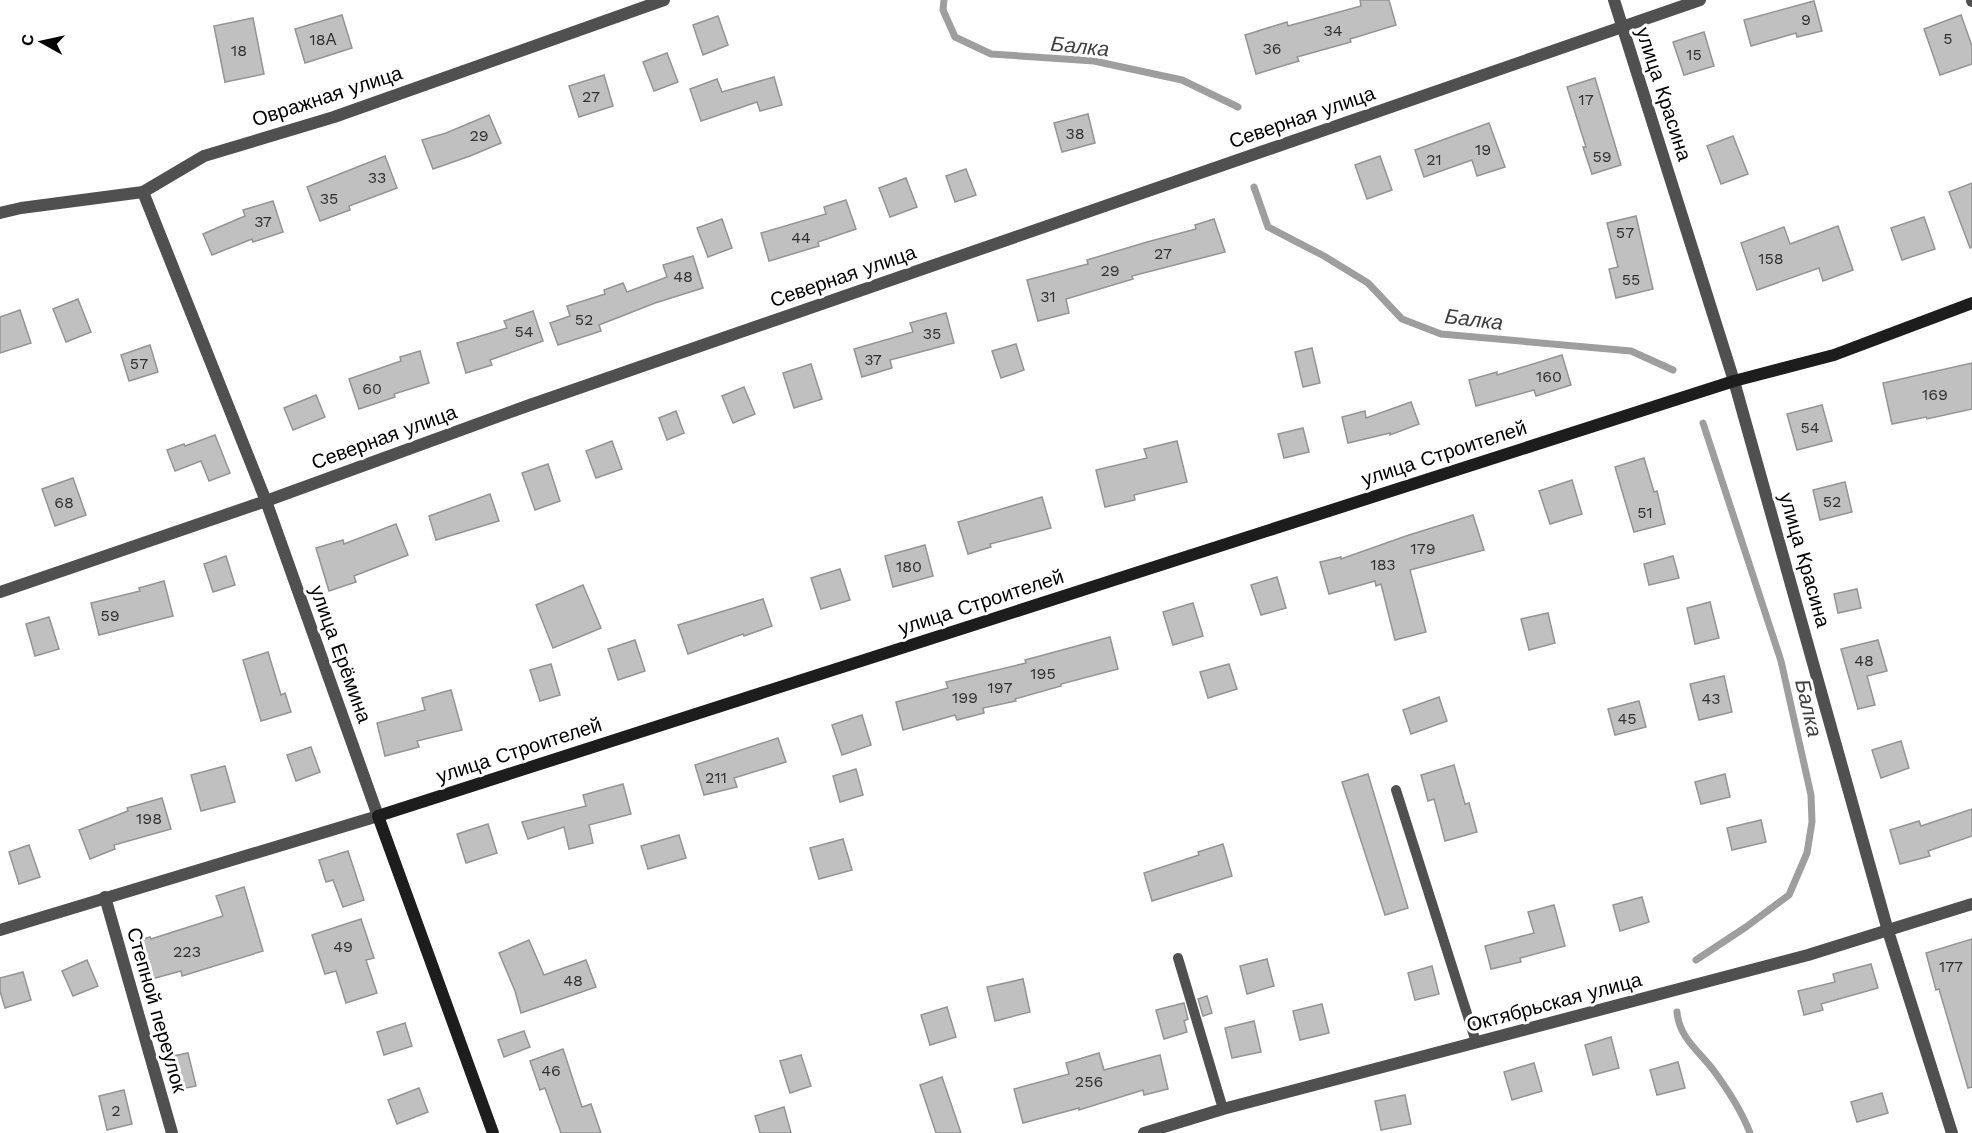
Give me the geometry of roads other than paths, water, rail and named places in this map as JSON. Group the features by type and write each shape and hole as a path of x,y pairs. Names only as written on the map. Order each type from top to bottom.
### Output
{"street":[{"name":"Овражная улица","path":"0,213 21,208 142,192 204,156 334,117 664,0"},
{"name":"улица Красина","path":"1614,0 1734,381 1888,931 1952,1133"},
{"name":"Северная улица","path":"0,592 266,501 527,405 1700,0"},
{"name":"улица Ерёмина","path":"142,192 266,501 493,1133"},
{"name":"улица Строителей","path":"0,930 378,816 1734,381 1834,356 1972,303"},
{"name":"Степной переулок","path":"105,897 172,1133"},
{"name":"Октябрьская улица","path":"1144,1133 1223,1109 1808,956 1972,904"}],"lane":[{"path":"1396,790 1476,1042"},
{"path":"1178,958 1223,1109"}],"waterway":[{"name":"Балка","path":"944,0 943,10 955,37 991,54 1094,61 1182,80 1238,107"},
{"name":"Балка","path":"1254,187 1268,227 1324,256 1368,283 1402,319 1441,334 1631,351 1673,370"},
{"name":"Балка","path":"1696,960 1789,895 1807,853 1812,822 1811,795 1781,661 1703,423"},
{"path":"1677,1012 1686,1037 1714,1071 1739,1109 1750,1133"}]}
